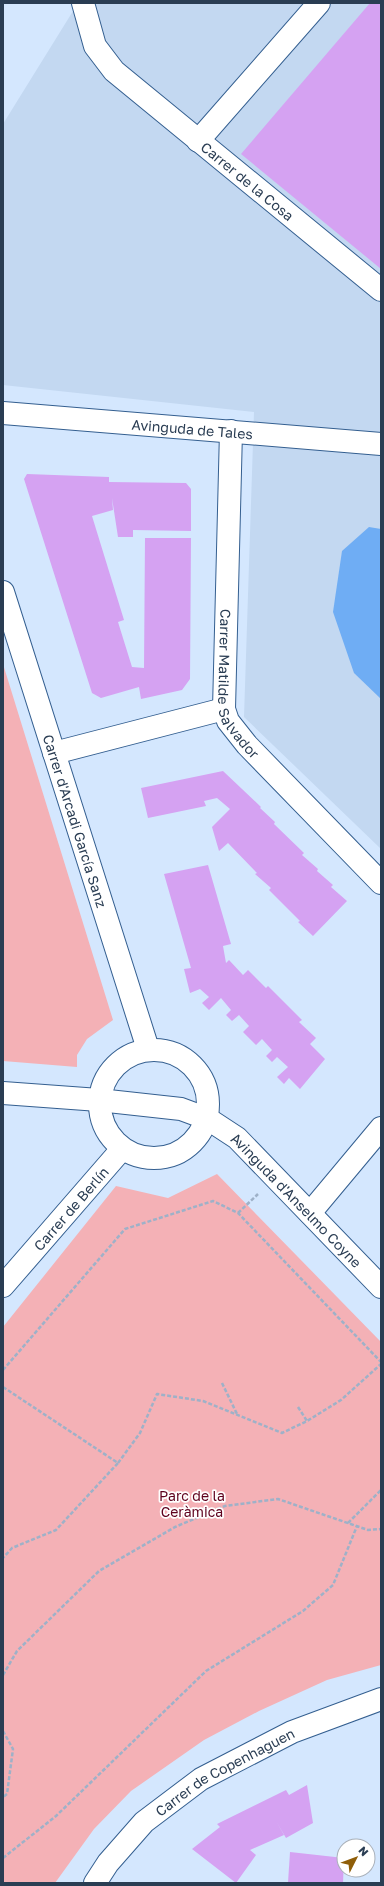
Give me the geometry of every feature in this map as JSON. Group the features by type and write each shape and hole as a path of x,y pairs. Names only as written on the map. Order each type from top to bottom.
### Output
{"street":[{"name":"Carrer de la Cosa","path":"83,3 95,46 114,71 381,290"},
{"path":"198,141 319,3"},
{"name":"Avinguda de Tales","path":"3,413 381,444"},
{"name":"Carrer Matilde Salvador","path":"231,431 224,709 228,721 247,745 381,882"},
{"name":"Carrer d'Arcadi García Sanz","path":"3,592 148,1049"},
{"path":"54,753 224,709"},
{"path":"148,1049 175,1052 196,1068 209,1092 208,1119 189,1148 155,1160 122,1149 104,1127 99,1100 107,1076 120,1062 124,1058 148,1049"},
{"name":"Avinguda d'Anselmo Coyne","path":"3,1093 99,1100 181,1109 208,1119 237,1138 381,1287"},
{"path":"310,1213 381,1128"},
{"name":"Carrer de Berlín","path":"3,1286 11,1265 122,1149"},
{"name":"Carrer de Copenhaguen","path":"95,1883 108,1863 144,1822 201,1779 292,1732 381,1699"}],"path":[{"path":"3,1370 125,1229 213,1201 238,1213 381,1363 341,1400 307,1421 282,1433 203,1401 157,1394 140,1433 118,1464 56,1530 12,1548 3,1558"},
{"path":"222,1383 237,1414"},
{"path":"3,1387 118,1464"},
{"path":"298,1407 307,1421"},
{"path":"348,1523 381,1490"},
{"path":"3,1676 17,1651 99,1571 175,1527 225,1506 278,1499 368,1530 381,1529"},
{"path":"3,1858 56,1816 206,1671 303,1611 333,1585 357,1526"},
{"path":"3,1731 13,1749 7,1794 3,1797"}],"shaded area":[{"path":"78,3 381,3 381,849 244,717 254,412 3,385 3,124"}],"green space":[{"path":"3,664 113,1020 87,1039 77,1055 77,1067 3,1061"},
{"name":"Parc de la Ceràmica","path":"217,1174 381,1342 381,1665 327,1680 259,1711 204,1740 131,1791 94,1829 55,1883 3,1883 3,1327 116,1186 168,1198"}],"water":[{"path":"369,527 381,529 381,699 354,673 333,612 342,551"}],"building":[{"path":"370,3 381,3 381,269 241,154"},
{"path":"27,474 109,477 109,482 186,483 191,489 191,531 133,530 133,537 118,537 112,498 113,510 92,516 124,620 118,622 132,667 144,668 145,538 191,538 190,679 182,690 141,699 139,687 101,698 92,693 24,479"},
{"path":"223,771 261,807 260,808 275,822 274,824 304,853 302,855 333,885 331,887 347,901 313,936 298,922 300,921 269,890 271,888 255,874 257,873 228,843 219,851 212,827 230,809 217,798 204,801 206,806 148,818 141,788"},
{"path":"208,865 231,944 223,946 226,963 229,960 243,975 248,970 266,988 268,986 302,1020 299,1022 316,1038 310,1044 325,1059 300,1089 289,1078 284,1084 277,1077 288,1067 277,1057 272,1062 266,1056 272,1050 262,1039 256,1045 243,1032 249,1026 239,1015 232,1021 226,1015 231,1010 221,998 209,1010 202,1003 209,997 200,989 190,993 184,969 191,968 164,874"},
{"path":"307,1785 313,1823 286,1838 276,1821 284,1835 250,1850 256,1855 236,1883 192,1849 220,1827 217,1824 286,1790 289,1795"},
{"path":"290,1852 336,1857 336,1878 343,1878 343,1883 288,1883"}]}
